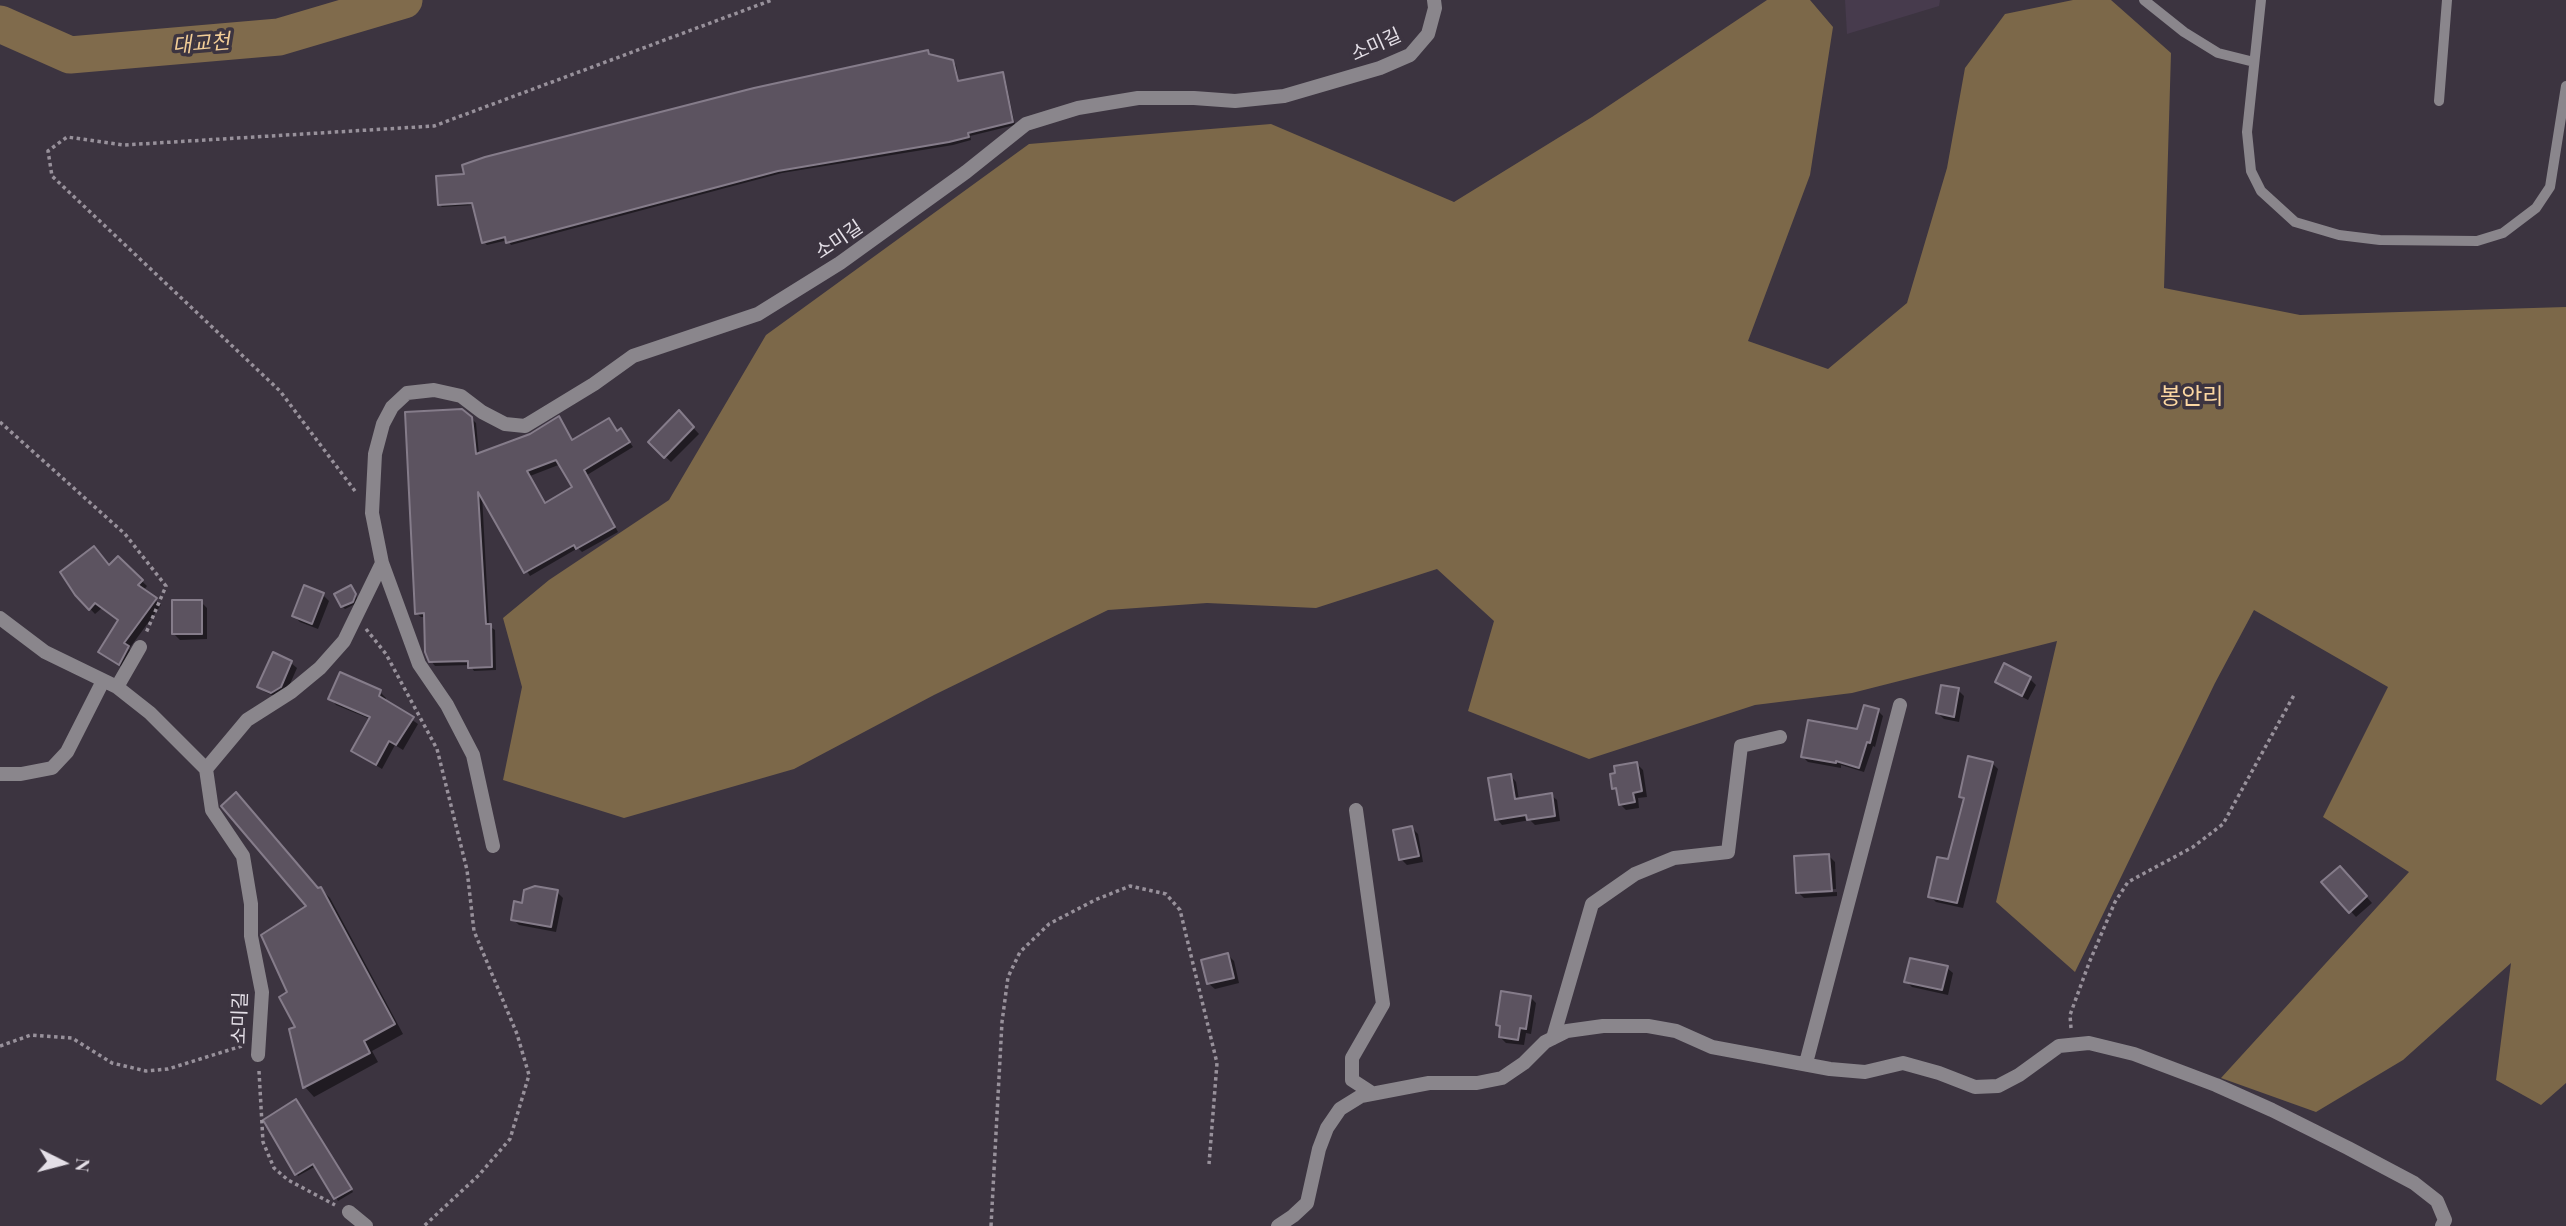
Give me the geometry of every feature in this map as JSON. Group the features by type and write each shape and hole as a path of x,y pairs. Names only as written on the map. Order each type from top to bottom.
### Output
{"street":[{"name":"소미길","path":"494,846 473,755 447,705 419,664 382,563 372,513 375,454 383,424 392,407 407,393 434,390 461,396 482,412 505,424 525,426 594,384 633,356 758,314 850,256 1026,124 1078,108 1138,98 1235,101 1284,96 1380,68 1410,55 1428,34 1436,8 1434,0"},
{"path":"0,618 46,652 117,687 150,713 206,769 247,720 291,692 320,668 344,641 382,563"},
{"path":"117,687 140,647"},
{"path":"0,774 22,774 52,768 67,752 103,681"},
{"path":"1806,1063 1900,705"},
{"path":"1553,1038 1592,904 1635,874 1674,858 1728,852 1741,746 1780,737"},
{"name":"소미길","path":"206,769 212,810 243,856 251,904 251,936 262,992 258,1048"},
{"path":"1356,810 1384,1004 1352,1058 1352,1080 1372,1093"},
{"path":"1278,1226 1307,1203 1318,1149 1327,1128 1340,1109 1361,1096 1429,1083 1477,1083 1502,1078 1524,1063 1545,1042 1567,1031 1603,1026 1648,1026 1676,1031 1712,1047 1830,1069 1865,1072 1903,1063 1975,1087 1998,1086 2019,1075 2059,1045 2089,1043 2134,1054 2216,1085 2272,1110 2414,1183 2437,1200 2445,1220 2442,1226"},
{"path":"349,1212 366,1226"}],"lane":[{"path":"2144,0 2184,32 2218,53 2254,62"},
{"path":"2261,0 2247,132 2251,172 2261,191 2295,222 2339,235 2380,240 2477,241 2503,233 2536,208 2550,187 2566,86"},
{"path":"2439,101 2447,0"}],"path":[{"path":"372,513 280,391 52,176 48,151 66,137 124,145 434,126 772,0"},
{"path":"0,422 125,534 166,586 140,647"},
{"path":"356,617 386,654 438,750 467,870 474,931 517,1034 529,1074 510,1139 479,1175 424,1226"},
{"path":"2071,1044 2070,1015 2115,902 2128,882 2193,847 2223,824 2294,695"},
{"path":"991,1226 1002,1022 1008,977 1020,951 1048,924 1130,886 1166,894 1180,910 1217,1063 1209,1164"},
{"path":"0,1046 31,1035 72,1038 113,1063 146,1071 168,1069 258,1048"},
{"name":"소미길","path":"258,1048 263,1142 274,1168 288,1180 349,1212"}],"shaded area":[{"path":"1767,0 1810,0 1833,27 1810,175 1748,341 1828,369 1907,303 1947,168 1965,68 2005,14 2073,0 2111,0 2171,53 2164,288 2300,315 2566,307 2566,1083 2541,1105 2496,1080 2511,963 2403,1060 2316,1112 2221,1078 2409,872 2323,817 2388,687 2254,610 2215,683 2075,972 1996,902 2057,641 1852,693 1755,705 1589,759 1468,711 1494,621 1437,569 1316,608 1207,603 1108,610 934,695 794,769 624,818 503,780 522,687 503,618 549,580 669,500 766,335 1029,144 1271,124 1454,202 1592,117"},
{"path":"1845,0 1940,0 1939,6 1847,34"}],"building":[{"path":"928,50 929,54 953,60 958,81 1003,72 1013,122 968,133 969,137 949,142 778,171 506,243 505,237 482,243 472,203 438,205 436,176 464,174 462,165 485,157 754,88"},
{"path":"462,409 472,417 476,454 530,434 559,416 572,440 609,418 617,431 621,428 630,442 584,470 615,527 576,549 574,545 524,573 478,492 486,624 491,624 492,667 468,668 468,661 429,662 425,652 424,613 415,614 405,412","holes":["556,460 572,487 545,503 527,471"]},
{"path":"679,410 694,427 664,458 648,442"},
{"path":"94,546 109,565 118,556 143,580 138,585 157,598 124,643 129,646 119,665 98,652 118,620 95,603 89,610 60,572"},
{"path":"304,585 324,593 312,624 292,616"},
{"path":"351,585 356,594 353,602 341,607 334,594"},
{"path":"172,600 202,600 202,634 172,634"},
{"path":"273,652 292,661 281,687 271,693 257,687"},
{"path":"2004,663 2031,677 2022,696 1995,682"},
{"path":"340,672 381,690 379,696 414,717 396,745 389,741 376,765 351,751 370,717 328,699"},
{"path":"1941,685 1959,688 1954,717 1936,713"},
{"path":"1864,705 1879,709 1870,743 1867,742 1859,768 1836,761 1801,757 1808,720 1857,729"},
{"path":"1968,756 1993,762 1957,903 1928,897 1937,857 1948,859 1964,798 1959,797"},
{"path":"1637,762 1642,791 1633,793 1635,802 1619,805 1616,788 1612,789 1610,774 1615,773 1614,766"},
{"path":"1511,774 1515,799 1552,793 1555,816 1527,820 1526,815 1495,820 1488,778"},
{"path":"236,792 318,888 321,887 395,1024 364,1041 370,1053 303,1088 289,1029 295,1027 279,997 287,992 261,935 306,906 221,806"},
{"path":"1412,826 1419,856 1399,860 1393,830"},
{"path":"1829,854 1832,891 1796,893 1794,856"},
{"path":"2340,866 2367,896 2349,913 2321,882"},
{"path":"535,886 558,890 551,927 511,920 514,901 522,903 524,890"},
{"path":"1228,953 1234,978 1207,984 1201,960"},
{"path":"1910,958 1948,966 1942,990 1904,982"},
{"path":"1501,991 1531,996 1526,1029 1520,1028 1518,1040 1499,1037 1500,1026 1496,1025"},
{"path":"296,1099 352,1189 334,1199 313,1164 295,1175 263,1120"}],"waterway":[{"name":"대교천","path":"0,24 70,55 279,37 404,0"}],"district":[{"name":"봉안리","path":"2192,397"}]}
